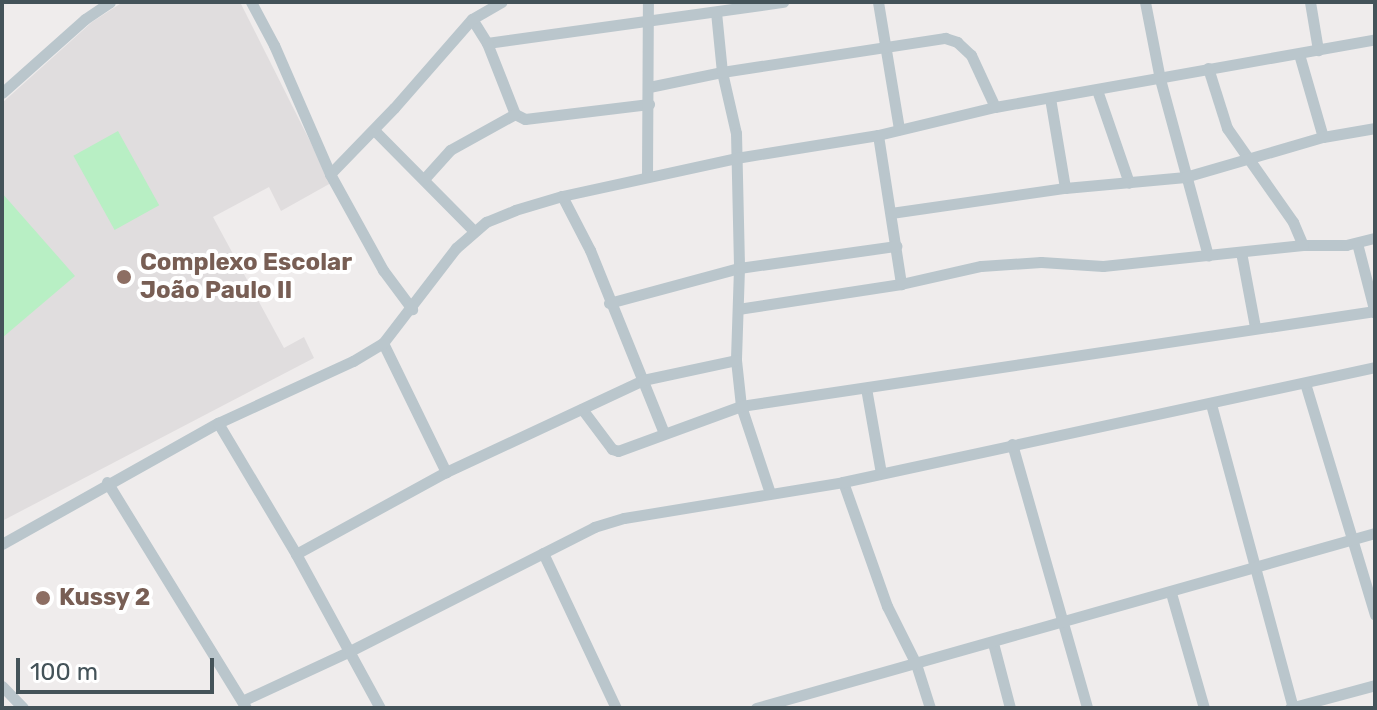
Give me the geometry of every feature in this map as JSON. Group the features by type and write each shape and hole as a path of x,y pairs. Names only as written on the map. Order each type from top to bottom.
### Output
{"street":[{"path":"2,93 85,19 110,2"},
{"path":"251,2 274,45 330,174 383,270 412,309"},
{"path":"330,174 374,130 472,19 502,2"},
{"path":"647,177 648,2"},
{"path":"487,43 783,2"},
{"path":"878,2 899,129"},
{"path":"1145,2 1160,79 1208,256"},
{"path":"1310,2 1318,50"},
{"path":"716,12 722,72 736,133 739,268 736,360 741,406 770,493"},
{"path":"472,19 487,43 515,114 532,121 649,104"},
{"path":"649,87 927,38 957,42 971,55 995,107"},
{"path":"2,544 107,482 218,423 353,361 383,343 456,248 474,231 515,210 562,196 736,158 878,135 995,107 1375,39"},
{"path":"1299,54 1323,137"},
{"path":"1208,68 1227,128 1293,222 1303,245"},
{"path":"1097,90 1129,183"},
{"path":"1050,98 1065,188"},
{"path":"424,179 450,150 515,114"},
{"path":"891,213 1065,188 1185,177 1323,137 1375,128"},
{"path":"374,130 474,231"},
{"path":"878,135 901,284"},
{"path":"562,196 590,250 664,433"},
{"path":"738,309 1014,263 1103,266 1303,245 1357,243 1375,238"},
{"path":"582,409 614,451 741,406 1255,327 1375,312 1357,243"},
{"path":"609,303 739,268 896,246"},
{"path":"1241,252 1255,327"},
{"path":"383,343 446,472"},
{"path":"296,554 446,472 643,380 736,360"},
{"path":"107,482 244,704 594,527 624,518 843,482 1375,367"},
{"path":"1305,383 1375,615"},
{"path":"866,388 881,473"},
{"path":"1211,404 1292,708 1375,685"},
{"path":"218,423 296,554 380,708"},
{"path":"1012,444 1087,708"},
{"path":"843,482 887,606 916,664 928,708"},
{"path":"756,708 1065,624 1375,533"},
{"path":"543,553 616,708"},
{"path":"1171,593 1204,708"},
{"path":"993,643 1010,708"},
{"path":"2,686 23,708"}],"shaded area":[{"name":"Complexo Escolar João Paulo II","path":"123,2 240,2 331,183 281,211 269,187 213,217 284,348 304,337 314,358 2,521 2,103 92,22"}],"green space":[{"path":"118,131 159,205 115,230 73,156"},
{"path":"2,193 75,276 2,338"}],"place":[{"name":"Complexo Escolar João Paulo II","path":"124,277"},
{"name":"Kussy 2","path":"43,598"}]}
